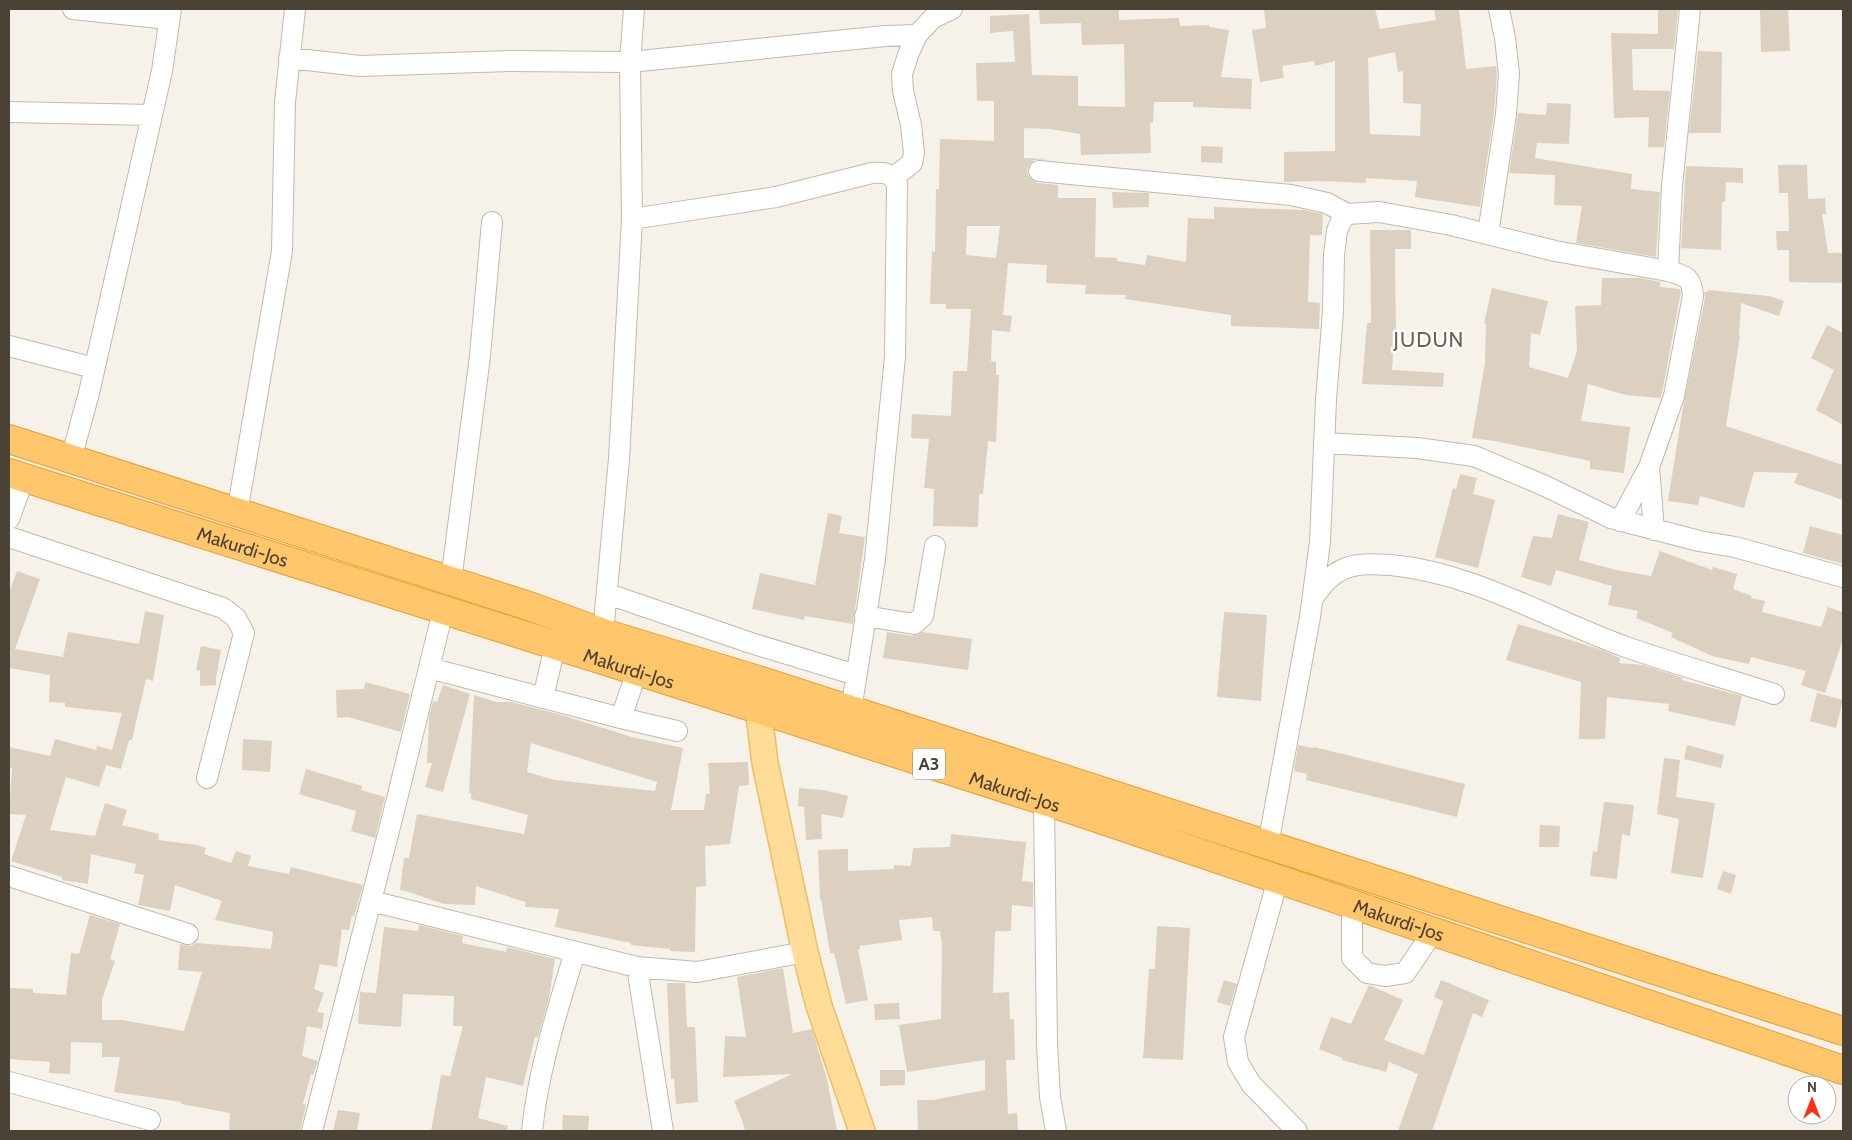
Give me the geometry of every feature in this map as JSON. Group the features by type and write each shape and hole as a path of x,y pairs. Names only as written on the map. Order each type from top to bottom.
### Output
{"highway":[{"name":"Makurdi-Jos","path":"9,439 532,607 603,633 755,679 1843,1031"},
{"name":"Makurdi-Jos","path":"16,475 1044,801 1843,1070"}],"main road":[{"path":"755,679 765,763 805,952 819,1006 862,1131"}],"street":[{"path":"72,458 79,435 162,71 170,14 73,9"},
{"path":"237,513 282,251 284,138 289,58 295,9"},
{"path":"603,633 619,458 632,219 630,62 634,9"},
{"path":"894,177 912,163 914,153 911,125 903,92 902,74 908,55 916,35 933,18 952,9"},
{"path":"1488,234 1506,114 1509,74 1506,38 1499,9"},
{"path":"1668,271 1672,186 1690,9"},
{"path":"289,58 360,66 509,61 630,62 885,36 916,35"},
{"path":"9,112 152,115"},
{"path":"1040,171 1291,195 1327,203 1347,214 1379,212 1451,225 1555,250 1668,271 1686,277 1690,280 1693,296 1674,396 1649,467 1620,521"},
{"path":"632,219 776,197 872,173 886,172 894,177 898,191 895,357 875,559 851,710"},
{"path":"1268,844 1313,598 1320,542 1326,400 1333,312 1334,255 1337,232 1341,221 1347,214"},
{"path":"451,581 480,356 492,222"},
{"path":"9,346 94,368"},
{"path":"1324,443 1417,448 1474,456 1543,485 1620,521 1699,542 1735,547 1843,578"},
{"path":"1649,467 1654,530"},
{"path":"9,519 16,475"},
{"path":"9,537 223,608 236,618 244,633 208,778"},
{"path":"865,616 914,624 923,616 935,546"},
{"path":"1313,598 1327,580 1347,568 1377,564 1424,569 1485,588 1626,646 1774,694"},
{"path":"608,594 751,643 856,675"},
{"path":"312,1131 443,611"},
{"path":"751,643 755,679"},
{"path":"543,698 556,646"},
{"path":"429,668 677,731"},
{"path":"621,718 636,671"},
{"path":"1044,801 1047,1044 1050,1097 1056,1131"},
{"path":"9,876 188,934"},
{"path":"1278,880 1234,1037 1238,1062 1251,1084 1297,1131"},
{"path":"371,901 637,967 697,972 805,952"},
{"path":"1352,905 1352,958 1367,973 1385,976 1405,973 1433,932"},
{"path":"532,1131 535,1102 559,1005 575,952"},
{"path":"637,967 664,1131"},
{"path":"9,1082 150,1120"}],"building":[{"path":"1039,9 1119,9 1119,20 1179,18 1180,26 1209,25 1209,27 1229,30 1221,77 1252,79 1251,109 1193,107 1193,102 1154,102 1153,123 1150,123 1151,153 1081,155 1080,134 1050,129 1024,128 1024,158 1049,159 1034,160 1027,169 1028,175 1037,183 1058,185 1058,198 1096,198 1095,257 1117,258 1117,261 1145,265 1147,255 1186,262 1188,218 1214,219 1214,207 1304,210 1323,214 1322,235 1310,235 1308,302 1320,303 1319,329 1231,326 1231,315 1125,299 1126,295 1085,294 1086,285 1046,283 1047,265 1008,263 1003,315 1012,316 1010,332 992,330 991,361 996,362 996,375 999,375 996,442 988,441 983,494 979,494 978,527 933,526 934,489 924,488 929,439 911,438 912,414 951,416 953,371 967,371 971,309 946,309 946,304 930,304 932,251 935,252 936,189 939,189 940,139 994,141 994,101 977,101 976,63 1015,62 1013,31 990,33 990,16 1029,14 1032,75 1078,76 1078,106 1125,107 1124,44 1082,45 1081,23 1040,24","holes":["967,226 1000,226 996,258 966,255"]},
{"path":"1264,9 1375,9 1380,29 1436,20 1434,9 1459,9 1466,69 1496,66 1497,74 1494,113 1480,207 1415,197 1417,181 1366,178 1366,183 1284,182 1284,152 1335,151 1335,61 1315,66 1314,61 1282,66 1284,78 1260,82 1252,30 1266,28","holes":["1395,52 1398,72 1403,71 1403,103 1421,104 1420,136 1370,134 1368,58"]},
{"path":"1658,9 1678,9 1674,49 1632,49 1633,90 1670,91 1664,147 1648,147 1649,117 1614,118 1611,33 1658,34"},
{"path":"1760,9 1788,9 1790,51 1761,52"},
{"path":"1698,51 1722,52 1721,133 1689,133"},
{"path":"1547,103 1571,104 1569,144 1537,143 1535,158 1632,174 1631,189 1660,192 1656,257 1576,243 1582,206 1554,205 1555,175 1509,173 1518,113 1546,115"},
{"path":"1201,146 1223,147 1222,163 1201,162"},
{"path":"1778,165 1807,165 1808,199 1825,198 1826,214 1822,214 1828,253 1843,253 1842,283 1789,282 1789,250 1777,250 1776,231 1789,231 1788,193 1779,193"},
{"path":"1686,166 1743,168 1743,183 1726,182 1725,202 1722,202 1721,250 1681,248"},
{"path":"1112,192 1149,193 1149,207 1113,208"},
{"path":"1370,230 1411,230 1411,249 1395,249 1396,339 1394,339 1392,370 1444,373 1443,387 1362,384 1367,323 1371,323"},
{"path":"1602,278 1641,278 1660,282 1660,287 1680,289 1681,292 1661,398 1626,395 1588,384 1581,421 1630,427 1624,473 1590,469 1590,461 1472,438 1485,363 1486,324 1484,323 1492,288 1548,301 1540,335 1531,333 1529,367 1568,378 1577,351 1575,306 1601,305"},
{"path":"1708,290 1769,296 1784,301 1779,316 1741,303 1740,336 1726,426 1843,465 1843,500 1794,483 1798,473 1754,472 1744,508 1700,496 1698,505 1668,501 1683,407 1705,298 1704,292"},
{"path":"1827,325 1843,333 1843,425 1816,410 1834,370 1811,358"},
{"path":"1460,474 1477,478 1473,494 1495,500 1478,568 1435,557 1453,488 1456,489"},
{"path":"828,513 842,516 839,533 865,537 853,624 805,616 804,620 752,609 760,573 815,585"},
{"path":"1558,514 1589,522 1579,560 1616,570 1651,576 1660,551 1712,570 1713,567 1737,574 1733,589 1752,596 1751,598 1765,601 1762,612 1821,627 1828,607 1843,612 1843,639 1825,693 1801,685 1806,671 1751,657 1749,664 1712,656 1671,637 1673,633 1636,618 1638,611 1608,605 1612,586 1556,570 1551,586 1521,577 1533,536 1552,538"},
{"path":"1810,526 1843,535 1843,564 1803,553"},
{"path":"17,571 40,579 15,649 63,657 68,632 139,644 145,611 164,615 153,681 146,679 132,740 129,740 121,769 106,765 99,787 66,777 50,830 95,836 105,803 127,810 122,825 159,834 158,840 197,845 206,848 204,854 231,863 236,851 251,856 248,866 289,874 291,867 363,885 349,930 342,929 337,967 320,964 314,989 324,993 317,1012 324,1013 322,1029 307,1026 302,1056 318,1061 313,1075 311,1074 303,1104 306,1105 300,1131 229,1131 230,1113 181,1104 181,1102 114,1092 120,1057 102,1057 102,1043 71,1042 70,1074 49,1073 50,1062 9,1059 9,988 33,989 33,993 66,995 71,953 79,954 90,915 120,924 110,959 115,961 102,999 102,1020 122,1020 184,1031 202,972 178,970 180,944 190,946 196,943 271,949 273,932 215,920 222,901 175,885 170,911 138,905 144,875 134,873 136,864 91,854 88,884 62,880 62,877 11,861 26,815 9,814 12,768 9,767 9,747 50,756 55,739 96,750 97,746 112,750 122,713 65,707 65,703 49,702 50,675 9,668 9,593"},
{"path":"1224,612 1267,615 1261,701 1217,697"},
{"path":"1518,624 1599,649 1620,658 1619,663 1643,665 1683,678 1682,680 1742,696 1735,726 1668,711 1669,704 1607,697 1605,739 1579,739 1581,682 1506,660"},
{"path":"887,632 912,636 922,632 972,639 968,670 883,658"},
{"path":"201,646 221,650 216,685 200,686 200,671 196,670"},
{"path":"365,682 410,694 401,732 348,717 337,718 336,690 364,689"},
{"path":"443,685 470,694 443,792 425,787 432,763 427,763 429,717 433,701 437,702"},
{"path":"1817,693 1843,700 1836,728 1810,721"},
{"path":"474,695 496,702 511,702 558,714 632,737 683,748 671,810 704,810 706,794 710,794 708,763 748,762 749,785 739,786 730,844 705,846 706,886 696,887 695,952 670,951 670,949 631,945 631,943 555,927 559,909 525,907 525,902 476,886 475,905 444,904 400,890 404,858 409,858 417,814 524,834 528,815 471,799 471,793 469,793","holes":["531,743 657,782 655,791 555,780 527,772"]},
{"path":"243,739 272,741 270,772 242,770"},
{"path":"1298,745 1314,747 1465,784 1457,817 1306,780 1307,774 1294,771"},
{"path":"1687,745 1724,755 1721,768 1684,759"},
{"path":"1664,758 1680,760 1676,797 1715,803 1703,878 1671,873 1679,819 1657,814"},
{"path":"306,769 362,786 361,790 385,797 375,838 351,831 356,811 299,794"},
{"path":"799,788 823,790 848,796 843,818 821,814 822,839 806,840 804,807 798,806"},
{"path":"1604,802 1634,805 1630,836 1622,834 1617,879 1590,876 1593,851 1597,852"},
{"path":"1540,825 1560,826 1559,847 1539,847"},
{"path":"951,834 1026,842 1022,881 1033,882 1033,907 1012,905 1011,931 995,931 993,993 1009,992 1010,1019 1014,1019 1015,1060 1006,1060 1008,1114 1017,1113 1018,1131 918,1131 917,1100 933,1100 985,1090 985,1060 907,1072 899,1025 941,1019 942,946 940,931 933,931 932,917 899,920 902,940 860,946 860,949 858,949 868,1000 846,1004 834,953 830,953 820,899 818,850 848,849 848,871 894,869 894,865 911,866 913,848 950,847"},
{"path":"1723,871 1736,875 1731,894 1717,889"},
{"path":"419,925 463,936 462,943 506,952 507,947 555,959 549,998 538,1037 535,1037 523,1086 486,1077 478,1118 508,1126 507,1131 431,1131 441,1075 450,1076 463,1026 453,1026 454,996 403,994 401,1027 358,1024 360,992 376,993 384,927 418,931"},
{"path":"1157,926 1190,928 1183,1060 1143,1058 1149,969 1155,969"},
{"path":"783,968 793,1033 812,1029 827,1079 837,1131 745,1131 734,1101 792,1074 723,1077 725,1036 746,1037 737,977"},
{"path":"1224,980 1237,984 1230,1006 1217,1002"},
{"path":"1441,980 1489,1000 1482,1017 1473,1013 1432,1131 1398,1131 1418,1074 1389,1062 1386,1072 1342,1060 1342,1058 1319,1049 1331,1017 1351,1024 1369,985 1403,1000 1384,1040 1424,1055 1443,1001 1434,997"},
{"path":"667,983 685,983 687,1027 695,1027 698,1102 676,1104 674,1079 671,1079"},
{"path":"899,1003 900,1019 875,1020 874,1004"},
{"path":"880,1070 905,1070 905,1085 880,1086"},
{"path":"338,1110 360,1113 357,1131 333,1131"},
{"path":"563,1115 589,1116 588,1131 562,1131"}],"district":[{"name":"JUDUN","path":"1429,339"}]}
